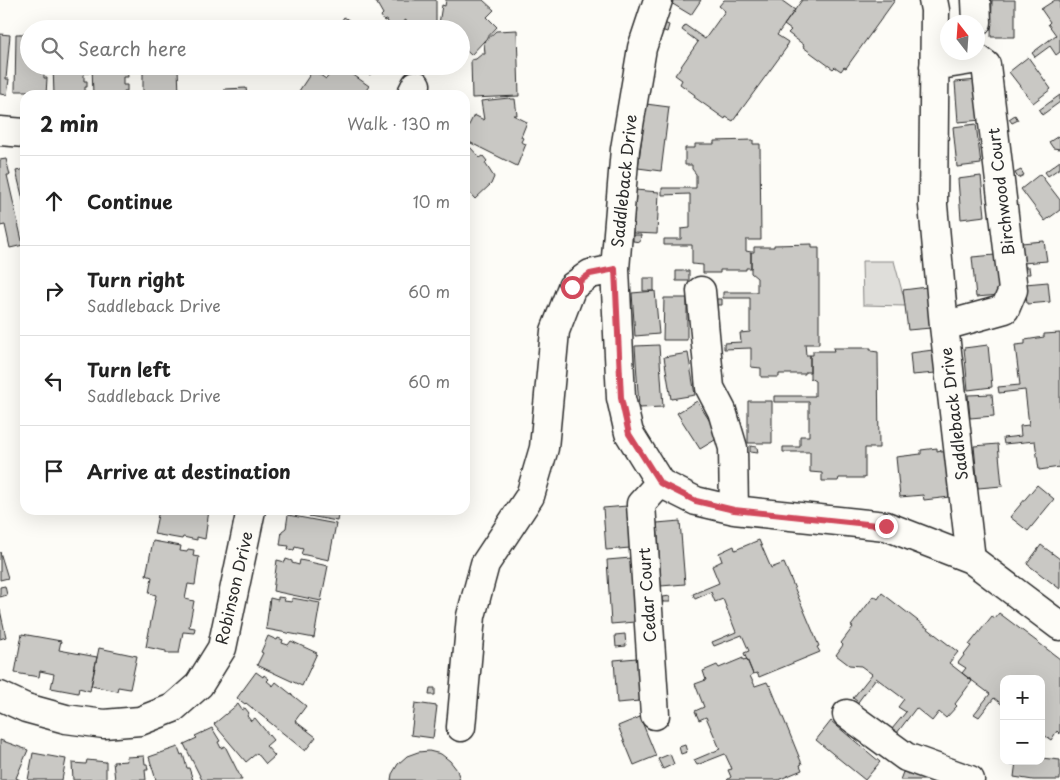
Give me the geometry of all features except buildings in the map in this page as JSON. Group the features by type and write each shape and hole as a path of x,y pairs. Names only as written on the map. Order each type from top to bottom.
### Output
{"street":[{"name":"Saddleback Drive","path":"658,0 642,48 625,150 615,269 621,398 629,434 660,483"},
{"name":"Saddleback Drive","path":"933,0 935,10 933,206 944,326 971,558"},
{"path":"976,0 977,15"},
{"name":"Birchwood Court","path":"934,66 954,60"},
{"name":"Birchwood Court","path":"944,326 1005,309 1012,290 986,65 983,60"},
{"path":"0,131 20,133"},
{"path":"461,727 471,616 484,564 530,496 544,448 555,331 572,287 590,274 615,269"},
{"path":"701,290 710,388 722,411 733,448 734,510"},
{"path":"660,483 696,501 734,510 886,526 971,558 1060,626"},
{"name":"Cedar Court","path":"655,715 641,504 660,483"},
{"name":"Robinson Drive","path":"0,696 26,708 66,719 104,724 140,721 173,708 199,684 222,648 250,515"},
{"path":"847,714 906,757 970,780"}],"shaded area":[{"path":"862,261 894,261 906,306 863,305"}],"route":[{"path":"572,287 590,274 615,269 621,398 629,434 660,483 696,501 734,510 886,526"}]}
